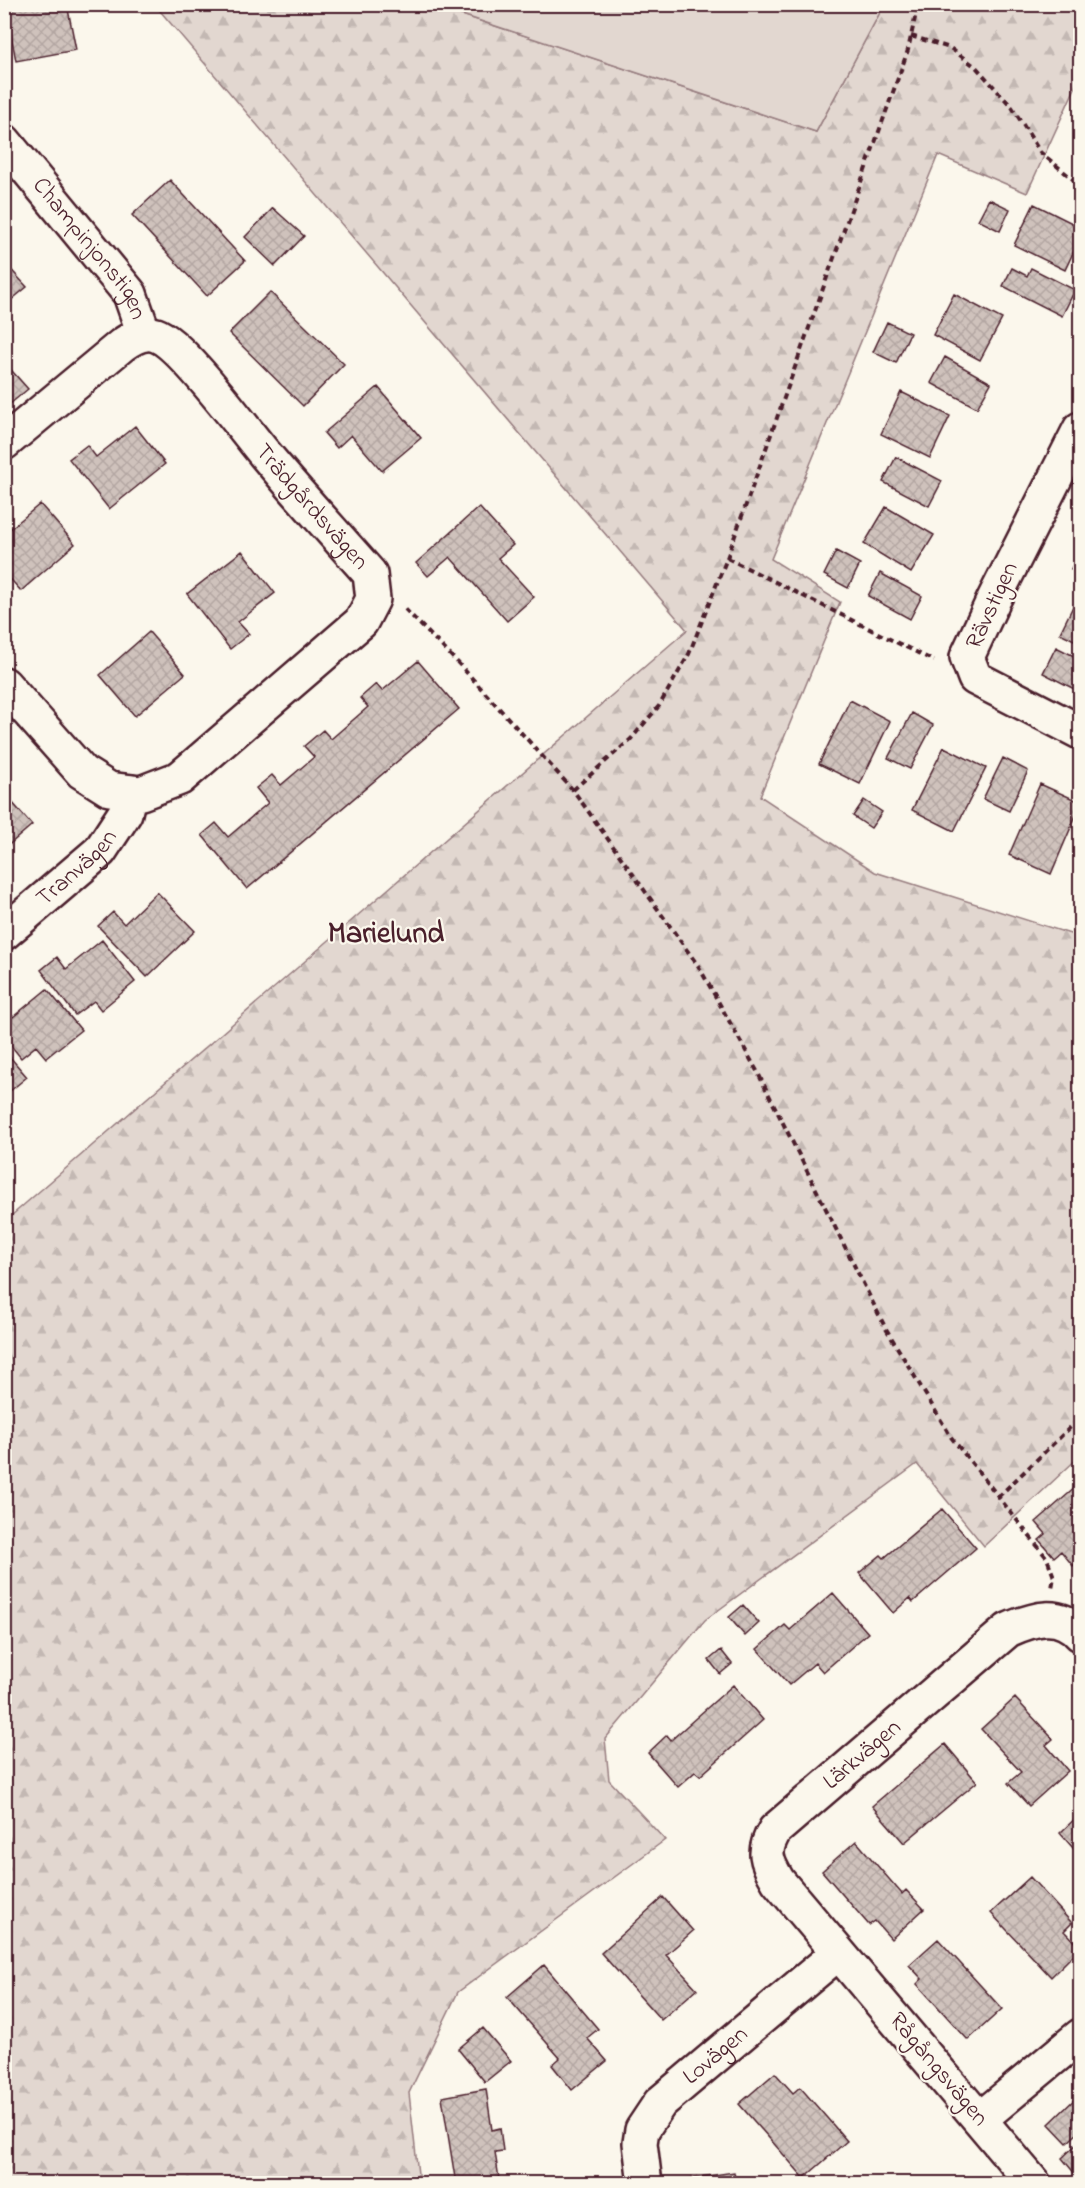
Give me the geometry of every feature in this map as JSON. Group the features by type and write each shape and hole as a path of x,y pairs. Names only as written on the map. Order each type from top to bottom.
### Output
{"street":[{"name":"Champinjonstigen","path":"4,141 130,294 144,334"},
{"path":"4,443 122,345 144,334"},
{"name":"Trädgårdsvägen","path":"4,684 82,772 109,789 141,794 180,778 361,622 373,599 369,574 177,348 156,335 144,334"},
{"name":"Rävstigen","path":"1080,429 967,657 975,678 1080,732"},
{"name":"Tranvägen","path":"4,933 100,851 125,813 130,792"},
{"name":"Lärkvägen","path":"840,1955 778,1881 767,1862 769,1839 775,1830 1008,1630 1033,1618 1061,1620 1074,1627 1080,1634"},
{"name":"Rågångsvägen","path":"840,1955 1034,2184"},
{"name":"Lovägen","path":"645,2184 640,2143 642,2130 660,2103 840,1955"},
{"path":"980,2119 1080,2036"}],"path":[{"path":"573,790 631,739 659,706 689,654 727,558 908,50 918,4"},
{"path":"911,36 950,48 976,67 1012,107 1040,152 1080,185"},
{"path":"727,558 936,661 967,657"},
{"path":"373,599 405,608 573,790 699,967 758,1071 885,1327 951,1437 1047,1558 1054,1576 1047,1619"},
{"path":"998,1497 1080,1418"}],"green space":[{"path":"155,5 432,5 816,132 884,5 1080,5 1080,77 1027,193 938,155 771,559 840,602 760,796 875,872 1080,937 1080,1456 984,1546 917,1464 705,1620 605,1739 609,1780 665,1840 458,1992 409,2093 419,2183 5,2183 4,1222 687,630"},
{"path":"432,5 884,5 816,132"}],"building":[{"path":"5,4 67,4 76,50 16,61"},
{"path":"170,180 245,261 207,296 132,215"},
{"path":"989,199 1010,209 1000,231 978,220"},
{"path":"1034,204 1080,227 1080,238 1065,270 1014,245"},
{"path":"273,208 304,236 275,266 245,237"},
{"path":"4,262 27,287 4,306"},
{"path":"1012,268 1027,276 1031,268 1075,290 1062,316 1003,286"},
{"path":"270,292 344,364 303,406 229,333"},
{"path":"954,294 1002,319 980,360 933,335"},
{"path":"887,322 910,333 896,363 873,352"},
{"path":"945,357 991,383 977,408 931,383"},
{"path":"4,362 28,389 4,409"},
{"path":"378,387 421,438 382,471 351,435 337,448 324,433"},
{"path":"901,392 950,416 930,458 881,434"},
{"path":"135,426 165,464 109,509 69,459 87,445 96,457"},
{"path":"896,457 942,481 929,506 883,482"},
{"path":"40,504 75,544 21,591 4,572 4,534"},
{"path":"479,507 513,545 498,558 534,597 507,621 450,557 428,576 416,563"},
{"path":"886,507 934,535 911,573 864,544"},
{"path":"242,551 275,593 238,622 249,634 230,649 187,594"},
{"path":"836,551 860,564 848,588 824,575"},
{"path":"1080,551 1080,574 1071,569"},
{"path":"880,573 922,596 910,619 868,596"},
{"path":"1080,592 1080,643 1060,633"},
{"path":"149,632 185,674 135,716 100,675"},
{"path":"1056,647 1080,659 1080,692 1043,673"},
{"path":"418,661 459,709 247,889 202,835 216,823 228,837 268,803 256,788 272,775 281,785 314,757 304,746 323,730 331,739 368,707 360,698 376,684 382,691"},
{"path":"850,700 890,721 860,784 819,764"},
{"path":"912,713 933,725 910,769 888,758"},
{"path":"944,747 986,768 954,831 912,810"},
{"path":"1003,758 1028,771 1009,811 983,799"},
{"path":"1040,784 1080,802 1051,874 1009,855"},
{"path":"4,793 32,825 4,849"},
{"path":"864,800 882,812 871,828 853,816"},
{"path":"157,892 195,931 147,977 98,926 113,912 124,924"},
{"path":"102,940 135,982 101,1010 94,1001 75,1015 41,970 57,957 66,969"},
{"path":"47,989 81,1030 46,1058 36,1046 21,1058 4,1037 4,1006 13,1017"},
{"path":"4,1050 27,1077 4,1096"},
{"path":"1076,1487 1080,1492 1080,1559 1073,1566 1061,1551 1054,1557 1039,1540 1046,1534 1036,1522"},
{"path":"942,1509 976,1548 913,1602 910,1598 893,1613 859,1573 881,1555 884,1558"},
{"path":"833,1593 868,1633 823,1672 815,1663 789,1685 757,1649 785,1625 790,1630"},
{"path":"743,1605 759,1623 745,1636 729,1617"},
{"path":"721,1650 732,1664 720,1674 709,1660"},
{"path":"733,1685 763,1720 700,1776 695,1772 678,1787 648,1753 667,1735 671,1740"},
{"path":"1015,1698 1053,1739 1046,1745 1068,1771 1029,1806 1008,1783 1021,1772 981,1729"},
{"path":"945,1744 977,1782 904,1843 872,1806"},
{"path":"1080,1814 1080,1856 1060,1833"},
{"path":"856,1841 902,1894 906,1890 924,1909 891,1939 875,1921 869,1925 822,1871"},
{"path":"1030,1877 1072,1923 1064,1931 1080,1948 1051,1977 991,1913"},
{"path":"663,1897 693,1931 666,1955 697,1989 661,2020 601,1953"},
{"path":"938,1939 1002,2009 968,2040 917,1984 922,1979 909,1965"},
{"path":"544,1965 598,2029 587,2038 607,2061 572,2090 552,2065 560,2058 507,1997"},
{"path":"483,2028 511,2061 485,2082 458,2049"},
{"path":"775,2073 793,2093 800,2087 847,2141 804,2178 739,2104"},
{"path":"486,2089 492,2130 500,2128 503,2151 495,2152 499,2179 456,2184 442,2097"},
{"path":"1080,2094 1080,2131 1067,2143 1049,2124"},
{"path":"1080,2141 1080,2180 1062,2158"},
{"path":"734,2172 736,2184 673,2184 673,2181"}],"district":[{"name":"Marielund","path":"386,935"}]}
